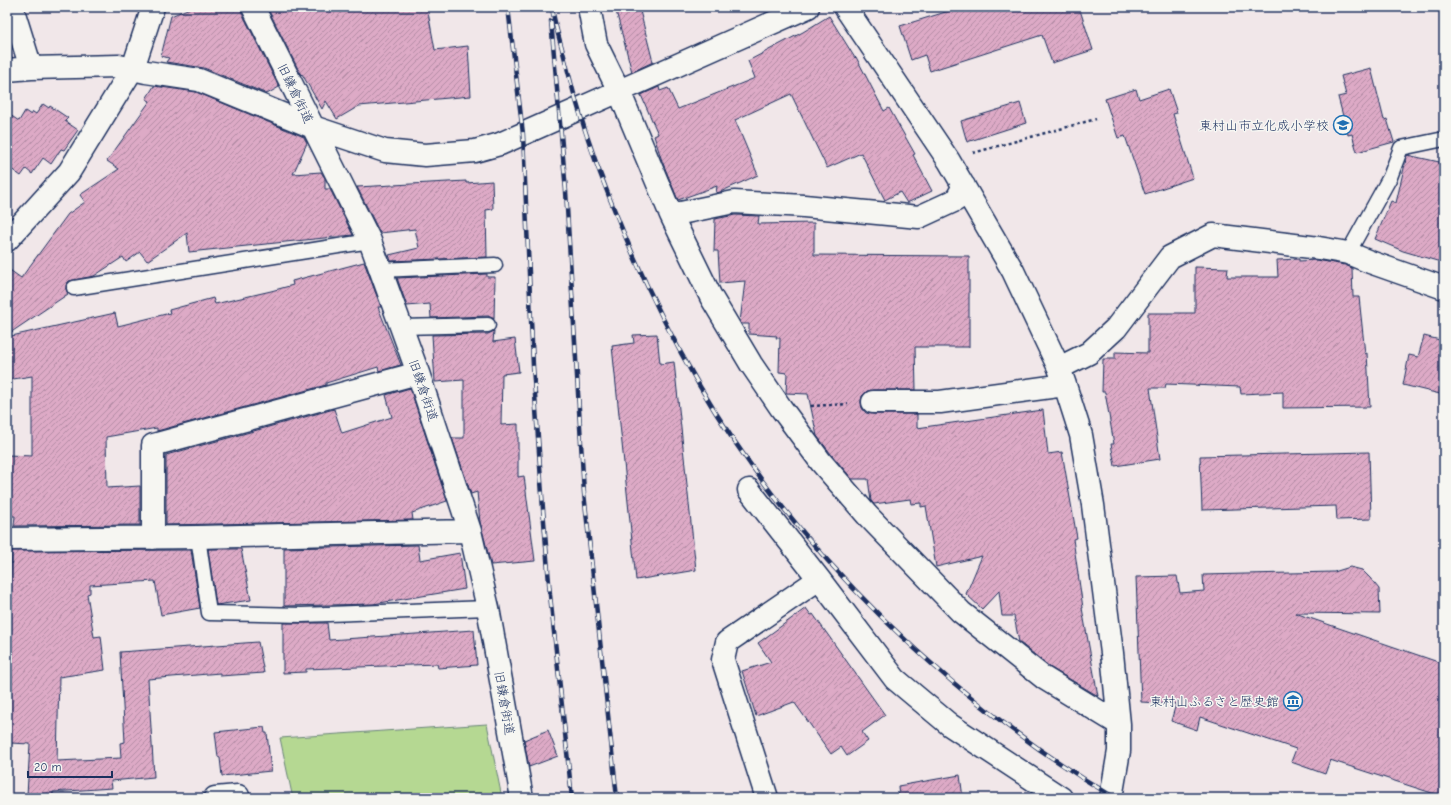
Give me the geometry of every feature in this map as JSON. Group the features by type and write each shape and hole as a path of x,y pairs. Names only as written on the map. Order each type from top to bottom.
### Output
{"street":[{"path":"12,7 31,68"},
{"path":"7,240 69,172 133,68 153,7"},
{"name":"旧鎌倉街道","path":"253,7 370,241 418,373 470,531 488,608 522,798"},
{"path":"589,7 596,44 619,91 671,216 711,298 751,364 781,408 822,462 866,515 961,612 1044,678 1119,724"},
{"path":"7,70 119,66 133,68 146,72 199,80 313,127 385,151 424,155 475,151 500,144 808,7"},
{"path":"845,7 949,161 964,186 1013,271 1062,376 1081,434 1093,506 1112,653 1119,724 1119,750 1111,798"},
{"path":"671,216 734,202 804,206 919,217 956,200 964,186"},
{"path":"873,402 940,402 1062,376 1116,328 1170,258 1213,234 1348,253 1444,288"},
{"path":"153,538 153,445 418,373"},
{"path":"749,490 820,579 895,679 950,725 1061,798"},
{"path":"7,539 153,538 470,531"},
{"path":"767,798 724,660 727,642 820,579"},
{"path":"215,798 238,796"}],"lane":[{"path":"1348,253 1390,177 1401,148 1444,139"},
{"path":"74,288 370,241"},
{"path":"380,270 495,265"},
{"path":"401,327 488,325"},
{"path":"198,537 209,613 302,615 488,608"}],"path":[{"path":"970,153 1096,119"},
{"path":"781,408 873,402"}],"green space":[{"path":"487,724 502,798 291,798 292,794 280,738"}],"building":[{"path":"192,7 241,7 242,13 279,87 267,94 204,68 166,62 169,58 161,56 171,16"},
{"path":"267,7 427,7 435,50 468,46 471,96 359,106 337,119 326,101 322,109 302,74 301,75"},
{"path":"639,7 653,62 632,72 616,11"},
{"path":"962,7 1079,7 1093,50 1052,63 1042,35 930,71 925,55 911,60 900,26"},
{"path":"829,16 855,58 856,57 884,111 889,108 915,154 913,155 932,191 907,203 900,192 885,200 861,153 827,168 791,94 735,120 758,175 720,192 716,193 717,186 678,200 662,161 654,136 658,134 641,95 659,87 660,91 668,88 678,109 755,78 748,61 803,32"},
{"path":"1371,68 1384,120 1387,119 1394,142 1357,152 1352,134 1348,135 1338,97 1346,95 1341,76"},
{"path":"154,86 196,92 304,137 307,143 293,174 321,172 325,178 325,189 330,189 353,235 189,252 187,233 147,261 140,252 126,262 123,257 94,276 69,281 66,285 68,294 7,335 7,268 21,278 68,214 85,202 80,195 119,169 107,161 150,101 146,99"},
{"path":"1136,89 1139,99 1169,89 1177,113 1173,114 1193,178 1145,194 1125,136 1118,138 1105,99"},
{"path":"1020,103 1026,123 967,142 961,121"},
{"path":"43,104 49,108 50,106 68,118 65,121 78,130 64,150 61,149 51,164 43,158 32,174 26,169 21,176 7,166 7,113 19,121 25,111 31,115 33,112 36,114"},
{"path":"1407,155 1444,163 1444,263 1403,251 1375,239 1391,201 1396,203"},
{"path":"466,181 466,183 492,181 493,209 486,210 487,257 391,261 389,255 419,248 415,229 380,233 357,187"},
{"path":"735,215 759,216 758,224 814,223 814,255 969,256 969,347 915,347 916,390 867,391 862,396 862,408 866,413 873,414 917,414 917,428 1043,410 1048,454 1062,452 1077,538 1073,539 1082,608 1098,696 1051,668 1019,642 1014,616 1002,616 999,591 982,609 966,594 982,556 936,567 926,506 921,507 921,503 911,504 910,499 874,504 871,501 868,479 852,479 817,436 808,394 786,393 787,373 779,372 780,338 776,338 777,336 749,334 749,324 742,324 740,322 745,281 720,283 718,251 714,251 715,219"},
{"path":"1299,259 1299,261 1317,260 1345,265 1352,268 1353,297 1359,297 1365,354 1367,353 1370,407 1283,408 1283,392 1241,394 1240,387 1166,384 1165,388 1150,388 1160,459 1115,466 1111,444 1114,444 1105,392 1102,392 1103,359 1115,359 1115,352 1148,353 1148,313 1195,313 1195,267 1228,268 1227,277 1278,277 1277,260"},
{"path":"364,262 381,307 378,307 401,365 379,371 378,367 326,383 326,385 157,431 157,428 106,437 107,488 140,486 140,525 14,526 15,516 7,516 7,455 32,456 32,376 7,380 7,337 115,313 118,326 170,313 169,310 213,298 215,304 271,291 293,285 292,281"},
{"path":"487,274 487,277 495,277 494,319 488,316 431,318 430,304 407,306 397,278"},
{"path":"494,331 493,342 515,339 519,372 502,374 501,425 518,424 518,477 524,476 535,561 491,565 480,522 477,492 471,494 452,438 464,438 464,380 435,382 432,335 488,334"},
{"path":"657,334 660,364 674,362 696,570 636,580 612,346 634,343 633,335"},
{"path":"1424,336 1444,341 1444,395 1403,385 1409,355 1418,357"},
{"path":"410,388 447,501 412,513 413,520 166,525 166,455 334,409 342,433 392,417 386,395"},
{"path":"1369,452 1371,519 1337,520 1336,506 1202,510 1200,456"},
{"path":"418,545 420,560 460,553 465,589 373,604 284,606 284,548"},
{"path":"208,549 241,549 251,600 216,605"},
{"path":"191,550 200,608 161,615 155,581 90,585 90,593 87,594 94,637 101,636 105,670 59,677 57,761 121,758 120,743 125,742 120,652 258,642 264,673 220,676 220,673 148,679 154,777 111,781 112,788 53,792 53,796 27,795 30,744 10,743 10,737 7,737 7,643 12,551"},
{"name":"東村山ふるさと歴史館","path":"1350,567 1362,570 1379,589 1380,614 1295,613 1444,664 1444,797 1330,760 1325,774 1291,762 1296,749 1200,717 1197,730 1171,721 1176,704 1141,702 1136,577 1177,576 1180,593 1204,591 1203,575 1334,572"},
{"path":"806,608 811,615 813,614 885,715 862,732 868,741 847,756 841,747 831,754 794,702 756,716 742,671 771,662 758,643"},
{"path":"283,623 327,623 329,640 474,630 477,665 438,668 437,664 306,669 306,672 283,673"},
{"path":"264,727 265,733 267,733 271,771 222,776 215,732"},
{"path":"548,730 558,756 529,767 524,740"},
{"path":"960,775 963,798 899,798 898,786"}],"railway":[{"path":"508,7 523,134 533,366 543,509 550,595 572,798"},
{"path":"552,7 584,128 596,164 630,247 662,317 686,362 738,446 781,506 830,563 882,617 937,668 994,716 1054,759 1115,798"},
{"path":"551,21 566,191 584,493 617,798"}],"place":[{"name":"東村山市立化成小学校","path":"1343,125"},
{"name":"東村山ふるさと歴史館","path":"1293,701"}]}
